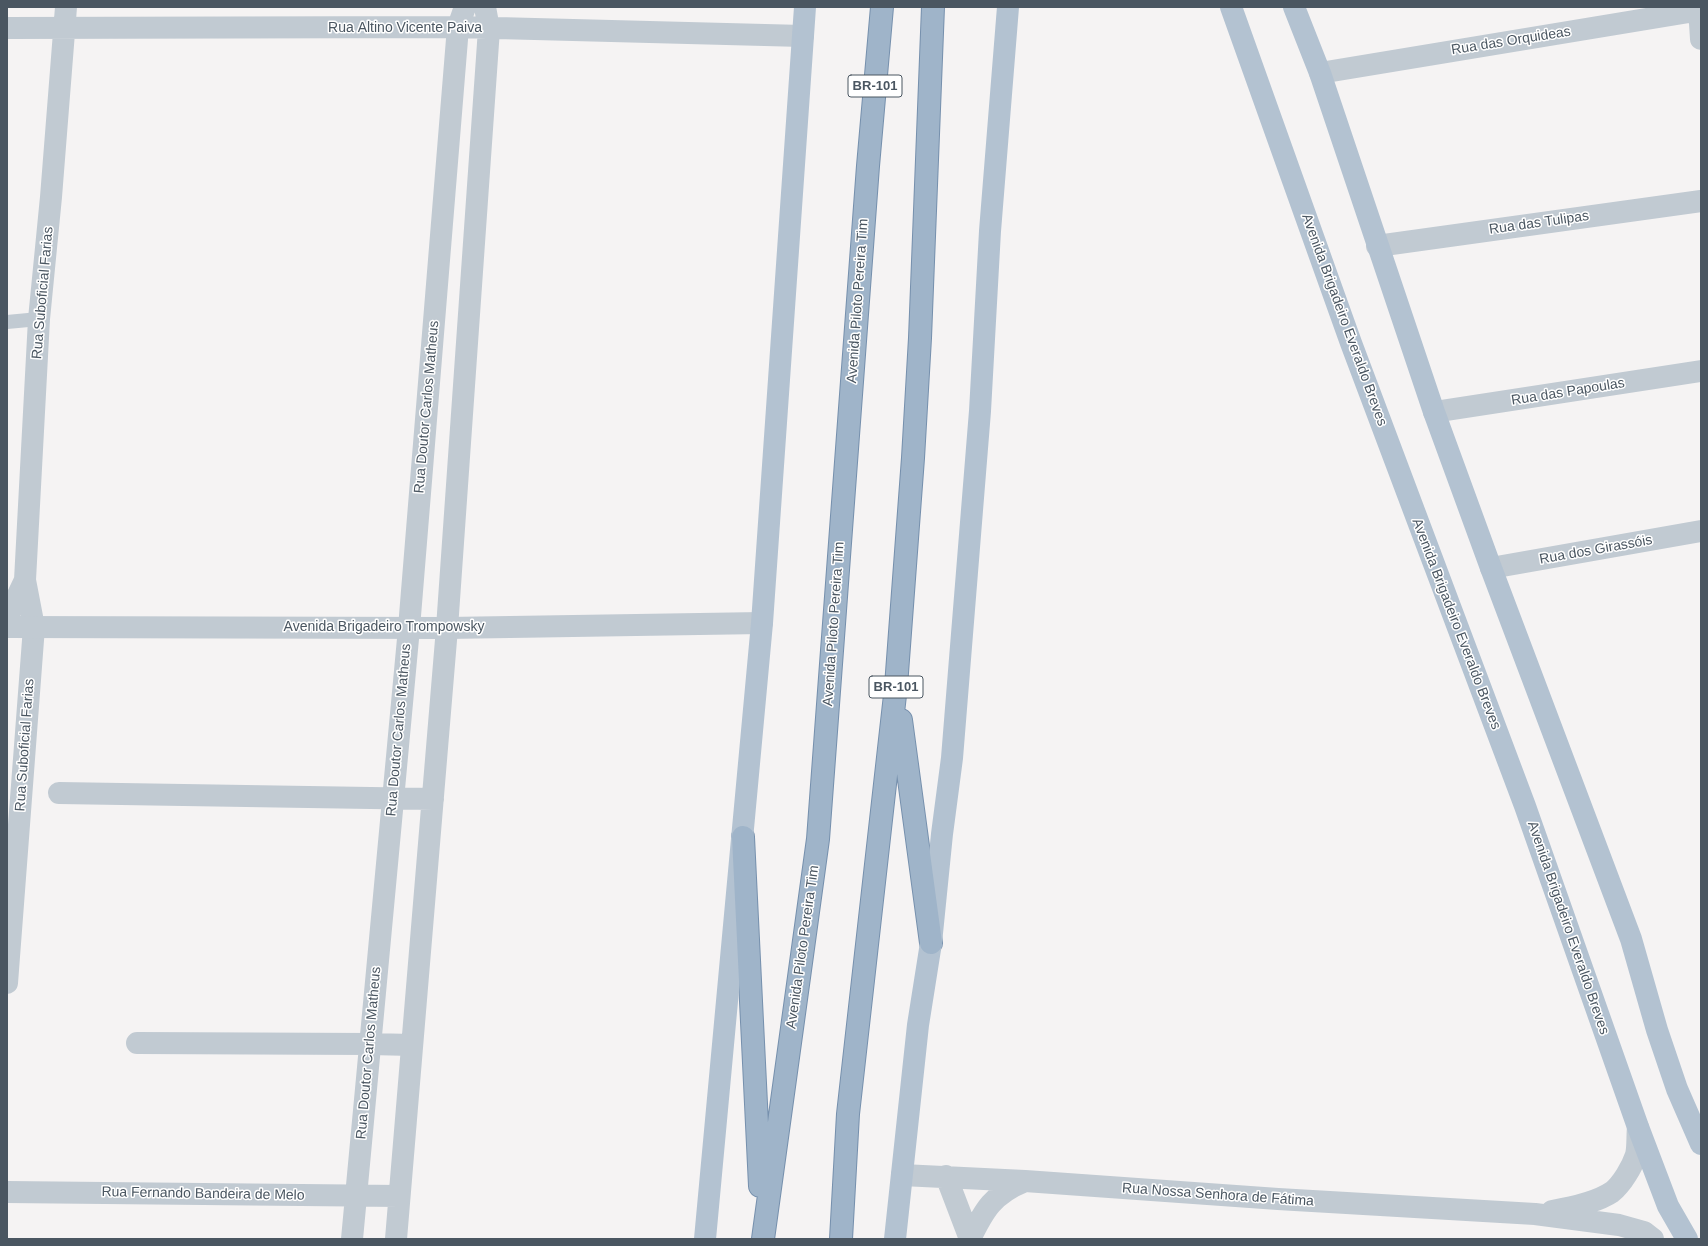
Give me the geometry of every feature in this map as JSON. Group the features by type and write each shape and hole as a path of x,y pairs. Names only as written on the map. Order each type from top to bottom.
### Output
{"highway":[{"name":"Avenida Piloto Pereira Tim","path":"763,1238 818,838 868,166 882,7"},
{"name":"BR-101","path":"841,1239 848,1114 896,686 914,458 934,7"},
{"path":"896,686 931,943"},
{"path":"743,837 763,1238"}],"main road":[{"path":"705,1239 762,623 805,7"},
{"path":"895,1239 918,1025 931,943 942,834 952,758 980,411 990,231 1008,7"},
{"name":"Avenida Brigadeiro Everaldo Breves","path":"1231,7 1351,343 1524,806 1638,1127 1668,1206 1686,1239"},
{"path":"1294,7 1320,73 1434,412 1491,568 1631,939 1657,1030 1677,1089 1701,1144"}],"street":[{"name":"Rua Suboficial Farias","path":"7,983 34,627 25,580 39,319 51,197 66,7"},
{"path":"396,1239 433,799 490,29 485,7"},
{"path":"1700,9 1701,39"},
{"name":"Rua das Orquideas","path":"1320,73 1700,9"},
{"name":"Rua Altino Vicente Paiva","path":"7,28 64,29 461,17 490,29 803,36"},
{"name":"Rua Doutor Carlos Matheus","path":"352,1239 409,628 461,17"},
{"name":"Rua das Tulipas","path":"1377,246 1701,201"},
{"name":"Rua das Papoulas","path":"1434,412 1701,371"},
{"name":"Rua dos Girassóis","path":"1491,568 1701,531"},
{"name":"Rua Suboficial Farias","path":"7,618 25,580"},
{"name":"Avenida Brigadeiro Trompowsky","path":"7,627 446,628 762,623"},
{"path":"59,793 433,799"},
{"path":"137,1043 370,1044 412,1046"},
{"name":"Rua Nossa Senhora de Fátima","path":"1534,1214 1570,1208 1612,1192 1627,1173 1636,1155 1638,1127"},
{"name":"Rua Nossa Senhora de Fátima","path":"902,1175 1025,1181 1278,1200 1534,1214 1619,1225 1644,1232 1653,1239"},
{"path":"946,1176 970,1239"},
{"path":"970,1239 983,1212 998,1195 1014,1185 1025,1181"},
{"name":"Rua Fernando Bandeira de Melo","path":"7,1192 399,1196"}],"lane":[{"path":"7,322 39,319"}]}
